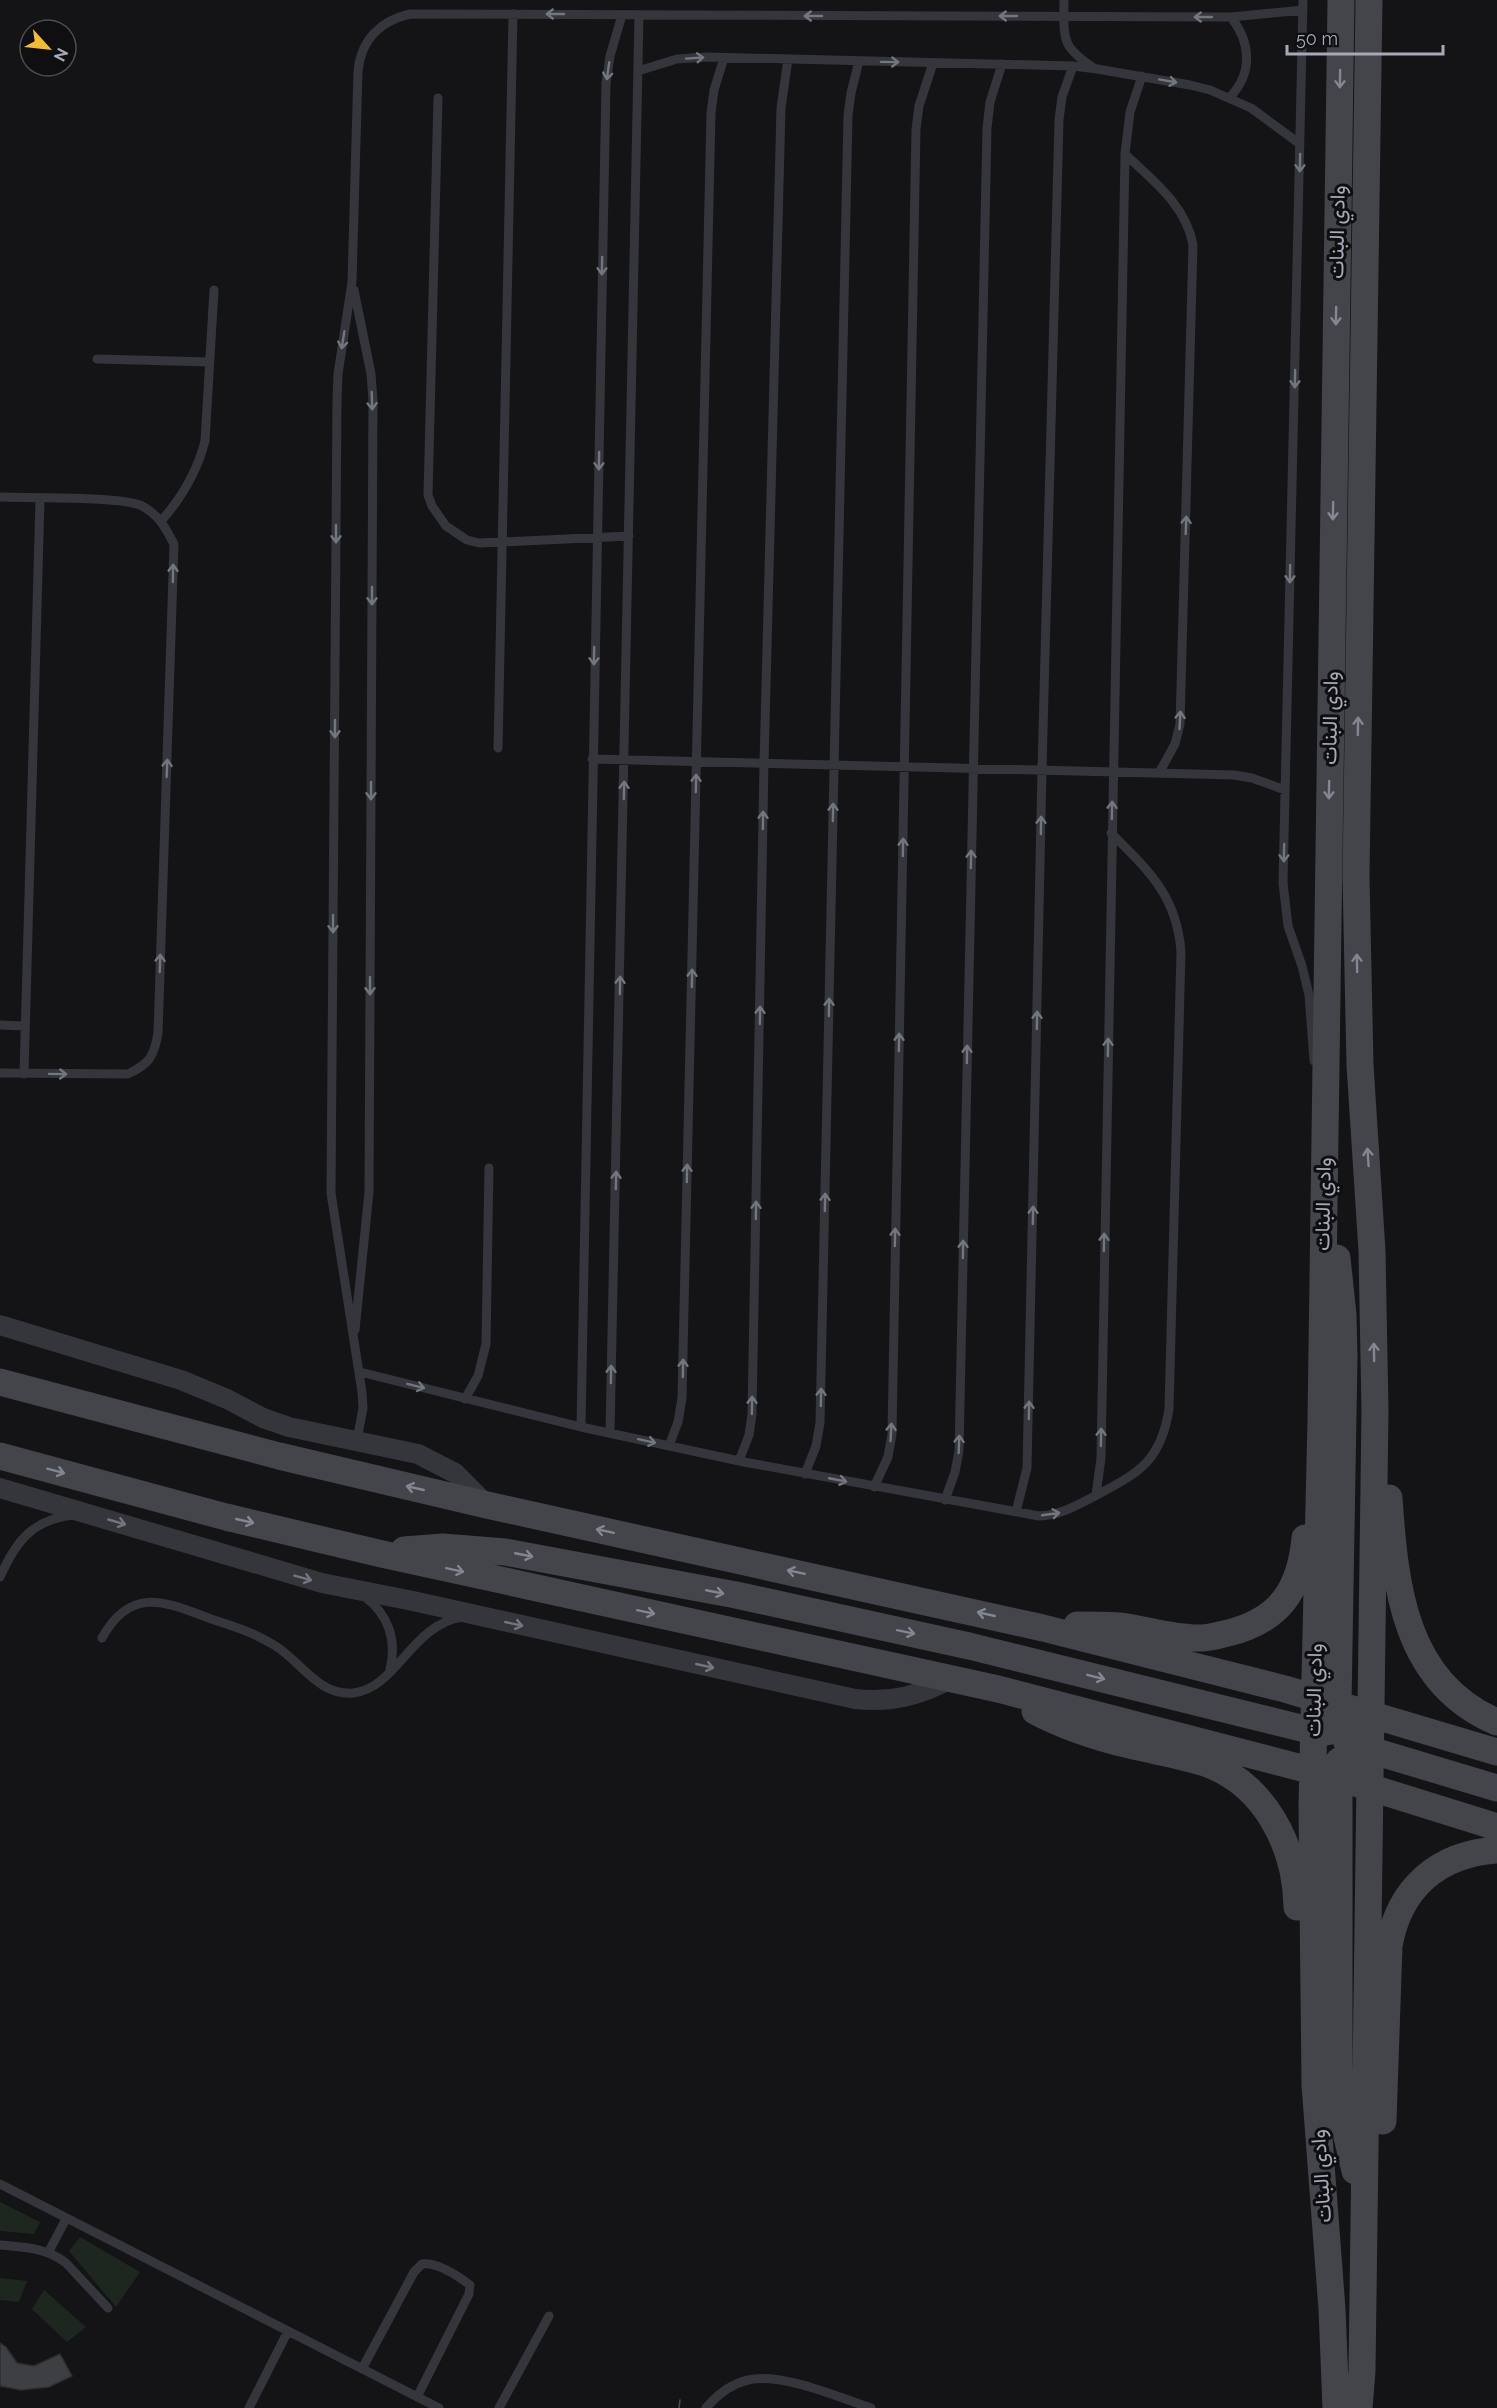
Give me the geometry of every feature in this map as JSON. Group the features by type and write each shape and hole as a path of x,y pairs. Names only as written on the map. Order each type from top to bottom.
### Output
{"main road":[{"name":"وادي البنات","path":"1341,0 1321,1420 1337,1731 1370,1786 1365,2203 1362,2371 1359,2408"},
{"name":"وادي البنات","path":"1336,2408 1332,2308 1315,2085 1312,1771 1337,1731 1371,1713 1375,1411 1372,1251 1360,1065 1356,888 1369,0"},
{"path":"1323,1192 1338,1263 1343,1315 1337,1731 1340,1778 1340,2097 1349,2151 1365,2203"},
{"path":"0,1382 279,1456 487,1505 1043,1628 1285,1689 1337,1731"},
{"path":"1375,1411 1385,1457 1397,1579 1412,1633 1430,1671 1442,1685 1463,1702 1497,1722"},
{"path":"1043,1628 1119,1626 1182,1638 1203,1638 1247,1628 1270,1616 1284,1600 1295,1581 1302,1560 1311,1456 1321,1420"},
{"path":"0,1456 216,1514 382,1554 998,1689 1370,1786 1497,1827"},
{"path":"382,1554 443,1547 505,1552 713,1591 969,1646 1337,1731 1497,1788"},
{"path":"998,1689 1024,1706 1068,1727 1206,1764 1232,1776 1254,1794 1272,1817 1286,1843 1294,1870 1300,1985 1315,2028"},
{"path":"1337,1731 1371,1713 1497,1752"},
{"path":"1365,2203 1376,2173 1382,2141 1389,1946 1393,1927 1411,1892 1425,1878 1457,1858 1497,1850"}],"street":[{"path":"0,1325 181,1380 227,1399 263,1418 289,1427 402,1449 438,1462 455,1473 487,1505"},
{"path":"0,1488 290,1575 855,1699 877,1701 900,1699 927,1691 952,1678"}],"lane":[{"path":"1064,0 1064,35 1069,48 1096,69"},
{"path":"357,1440 363,1408 360,1372 331,1193 337,387 352,282 359,60 369,39 386,22 410,14 1231,17 1303,5 1284,905 1309,995 1312,1046 1324,1105"},
{"path":"498,748 513,14"},
{"path":"581,1426 606,83 610,56 622,15"},
{"path":"610,1433 639,15"},
{"path":"1230,97 1243,80 1248,59 1244,36 1231,17"},
{"path":"638,71 677,60 724,58 1073,66 1190,85 1230,97 1262,114 1300,144"},
{"path":"669,1446 678,1422 682,1398 711,113 714,90 724,58"},
{"path":"739,1461 749,1435 752,1414 764,763 781,108 788,59"},
{"path":"805,1474 816,1446 820,1423 848,115 859,61"},
{"path":"874,1487 888,1457 892,1434 916,129 919,106 933,63"},
{"path":"945,1500 956,1472 959,1451 987,128 990,102 1002,64"},
{"path":"1016,1512 1027,1468 1059,120 1062,97 1073,66"},
{"path":"1096,1495 1101,1458 1125,154 1130,112 1142,76"},
{"path":"438,98 428,495 438,516 456,534 479,543 629,536"},
{"path":"1125,154 1180,209 1193,245 1180,724 1175,744 1159,773"},
{"path":"352,282 373,400 369,1192 354,1340"},
{"path":"162,520 184,492 200,459 207,423 214,290"},
{"path":"97,359 210,362"},
{"path":"0,497 140,504 162,520 174,544 158,1033 155,1051 144,1066 128,1074 0,1073"},
{"path":"24,1074 40,499"},
{"path":"592,759 1243,776 1285,790"},
{"path":"360,1372 465,1399 739,1461 1016,1512 1050,1516 1071,1509 1134,1475 1144,1466 1159,1444 1169,1409 1181,952 1178,925 1162,888 1111,833"},
{"path":"0,1025 24,1026"},
{"path":"465,1399 478,1376 486,1344 489,1168"},
{"path":"0,1577 7,1562 30,1529 49,1520 70,1515 92,1514"},
{"path":"354,1590 373,1603 386,1621 393,1646 389,1672"},
{"path":"102,1638 113,1620 131,1607 142,1603 164,1602 238,1628 275,1645 327,1689 340,1693 354,1693 380,1682 433,1627 455,1618 480,1616"},
{"path":"0,2184 439,2408"},
{"path":"48,2253 66,2218"},
{"path":"0,2245 30,2247 48,2253 66,2263 108,2308"},
{"path":"362,2369 414,2272 422,2264 430,2263 464,2280 470,2285 469,2294 417,2397"},
{"path":"499,2408 549,2316"},
{"path":"249,2408 288,2331"},
{"path":"705,2408 728,2388 749,2379 785,2380 871,2408"}],"shaded area":[{"path":"0,2202 40,2222 34,2234 0,2231"},
{"path":"80,2237 140,2272 116,2307 69,2251"},
{"path":"0,2278 27,2281 19,2302 0,2300"},
{"path":"44,2290 86,2327 67,2342 32,2309"}],"building":[{"path":"0,2343 6,2347 17,2363 34,2366 60,2354 72,2376 49,2387 21,2390 0,2386"}],"tram line":[{"path":"679,2408 680,2400"}]}
